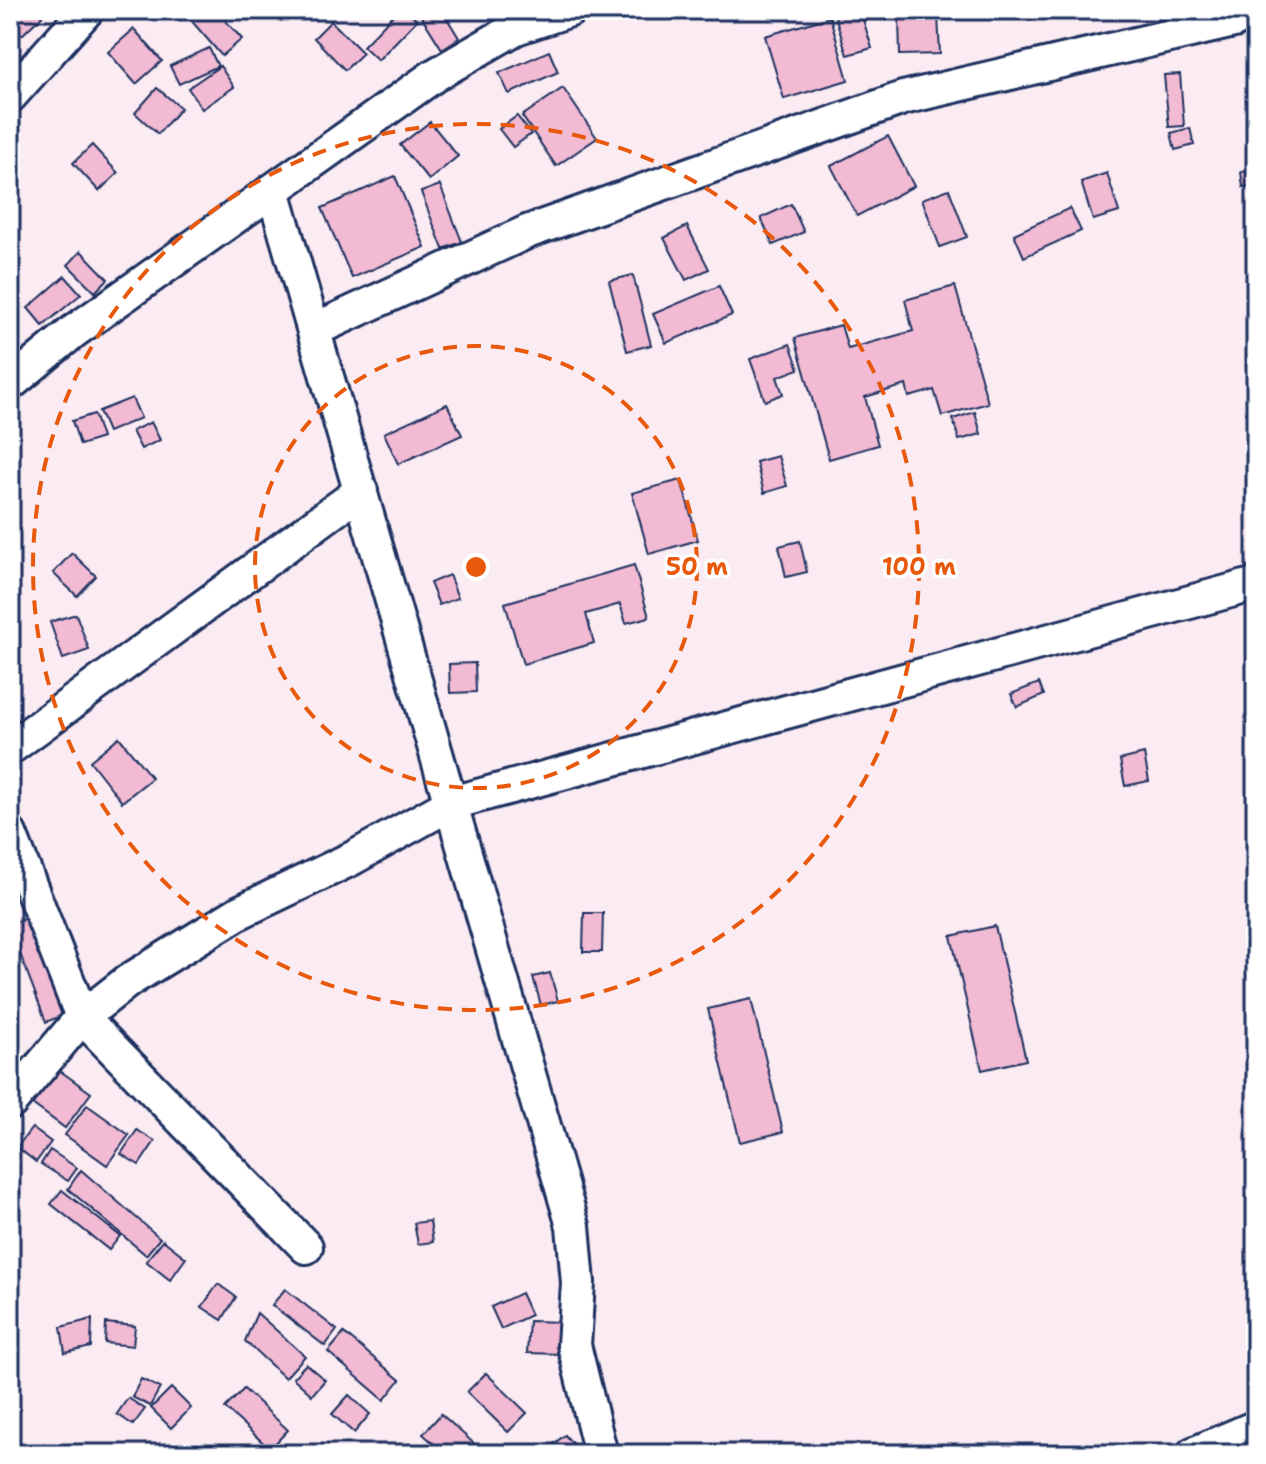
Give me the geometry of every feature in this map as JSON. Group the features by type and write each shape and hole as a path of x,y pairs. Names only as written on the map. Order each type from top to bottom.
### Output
{"street":[{"path":"10,96 87,10"},
{"path":"10,384 73,332 435,75 516,28 570,10"},
{"path":"314,330 527,232 903,98 1234,21 1253,10"},
{"path":"273,190 573,1226 578,1283 574,1345 601,1454"},
{"path":"10,748 361,491"},
{"path":"10,1103 82,1017 128,981 240,912 353,858 452,803 1256,584"},
{"path":"10,834 82,1017 306,1247"},
{"path":"1193,1454 1256,1427"}],"building":[{"path":"10,10 42,10 45,13 22,35 10,23"},
{"path":"184,10 216,10 242,39 222,56"},
{"path":"398,10 406,10 417,20 378,60 363,46"},
{"path":"427,10 442,10 459,38 442,49 420,14"},
{"path":"860,10 872,48 847,55 835,16"},
{"path":"938,16 940,54 900,55 899,18"},
{"path":"830,17 848,80 784,99 765,36"},
{"path":"331,21 363,53 345,70 314,38"},
{"path":"134,29 162,61 136,84 108,52"},
{"path":"209,48 218,66 179,84 170,66"},
{"path":"549,51 558,72 509,94 499,73"},
{"path":"220,66 234,87 202,109 188,88"},
{"path":"1180,74 1184,126 1169,127 1164,75"},
{"path":"157,88 181,108 158,134 135,113"},
{"path":"563,88 597,138 556,166 522,116"},
{"path":"517,116 531,134 513,147 499,129"},
{"path":"430,122 458,156 429,180 400,145"},
{"path":"1190,128 1194,145 1175,150 1171,133"},
{"path":"888,136 914,186 857,216 831,166"},
{"path":"92,145 118,173 99,191 73,163"},
{"path":"1256,170 1256,185 1243,187 1241,172"},
{"path":"1107,173 1119,212 1093,220 1081,182"},
{"path":"395,176 425,247 352,278 322,208"},
{"path":"440,185 462,242 443,249 421,192"},
{"path":"949,189 967,237 940,247 922,199"},
{"path":"791,204 804,232 773,245 761,218"},
{"path":"1070,208 1081,231 1024,257 1014,234"},
{"path":"687,226 709,269 686,280 664,238"},
{"path":"81,251 108,279 95,292 68,265"},
{"path":"633,275 651,345 627,351 609,281"},
{"path":"65,276 81,294 43,326 28,308"},
{"path":"719,286 732,315 666,343 653,314"},
{"path":"955,286 988,403 942,416 934,390 909,397 906,385 865,397 878,445 829,459 795,338 841,325 848,349 913,331 905,300"},
{"path":"790,344 799,369 777,377 783,394 765,401 750,359"},
{"path":"132,398 141,418 108,432 99,411"},
{"path":"447,404 462,435 398,464 384,433"},
{"path":"975,412 981,434 959,440 953,419"},
{"path":"94,414 102,438 80,445 72,421"},
{"path":"151,422 160,440 141,449 132,431"},
{"path":"778,456 787,486 764,493 756,462"},
{"path":"681,480 698,540 649,554 632,493"},
{"path":"800,541 807,572 786,577 779,546"},
{"path":"72,553 96,576 77,596 53,573"},
{"path":"634,565 649,617 626,623 620,604 586,614 594,643 523,664 505,603"},
{"path":"449,575 458,598 439,605 430,583"},
{"path":"76,614 89,650 63,659 50,622"},
{"path":"475,663 476,692 450,693 449,664"},
{"path":"1039,683 1044,695 1017,707 1011,694"},
{"path":"119,737 152,778 122,802 90,761"},
{"path":"1144,754 1149,781 1125,786 1120,760"},
{"path":"584,913 603,913 602,952 583,952"},
{"path":"36,914 73,1011 46,1022 10,927 10,924"},
{"path":"995,926 1026,1060 982,1070 951,936"},
{"path":"550,973 558,1001 541,1005 533,977"},
{"path":"751,999 783,1132 740,1142 708,1009"},
{"path":"49,1063 91,1093 65,1128 24,1098"},
{"path":"87,1105 129,1135 107,1165 65,1135"},
{"path":"32,1128 51,1142 36,1162 17,1147"},
{"path":"137,1130 155,1141 139,1165 121,1154"},
{"path":"50,1150 77,1168 68,1181 41,1164"},
{"path":"81,1170 160,1238 146,1255 68,1189"},
{"path":"62,1190 120,1236 109,1250 51,1204"},
{"path":"430,1221 433,1242 418,1244 414,1223"},
{"path":"163,1240 186,1258 170,1280 146,1261"},
{"path":"218,1284 236,1297 222,1320 202,1307"},
{"path":"285,1289 337,1330 325,1346 272,1305"},
{"path":"521,1293 531,1315 501,1329 491,1307"},
{"path":"257,1313 305,1356 285,1378 245,1341"},
{"path":"92,1319 91,1347 65,1353 61,1327"},
{"path":"529,1321 562,1322 561,1354 527,1353"},
{"path":"106,1323 135,1326 133,1346 105,1343"},
{"path":"344,1333 400,1380 384,1400 328,1352"},
{"path":"306,1364 325,1380 312,1395 293,1378"},
{"path":"486,1373 527,1413 508,1432 467,1392"},
{"path":"141,1379 160,1388 150,1406 132,1397"},
{"path":"171,1388 191,1408 171,1428 151,1408"},
{"path":"244,1389 288,1430 270,1449 225,1408"},
{"path":"349,1395 370,1414 354,1433 332,1414"},
{"path":"128,1398 145,1409 133,1425 117,1414"},
{"path":"441,1414 479,1448 474,1454 445,1454 423,1434"},
{"path":"565,1435 581,1454 541,1454"}]}
